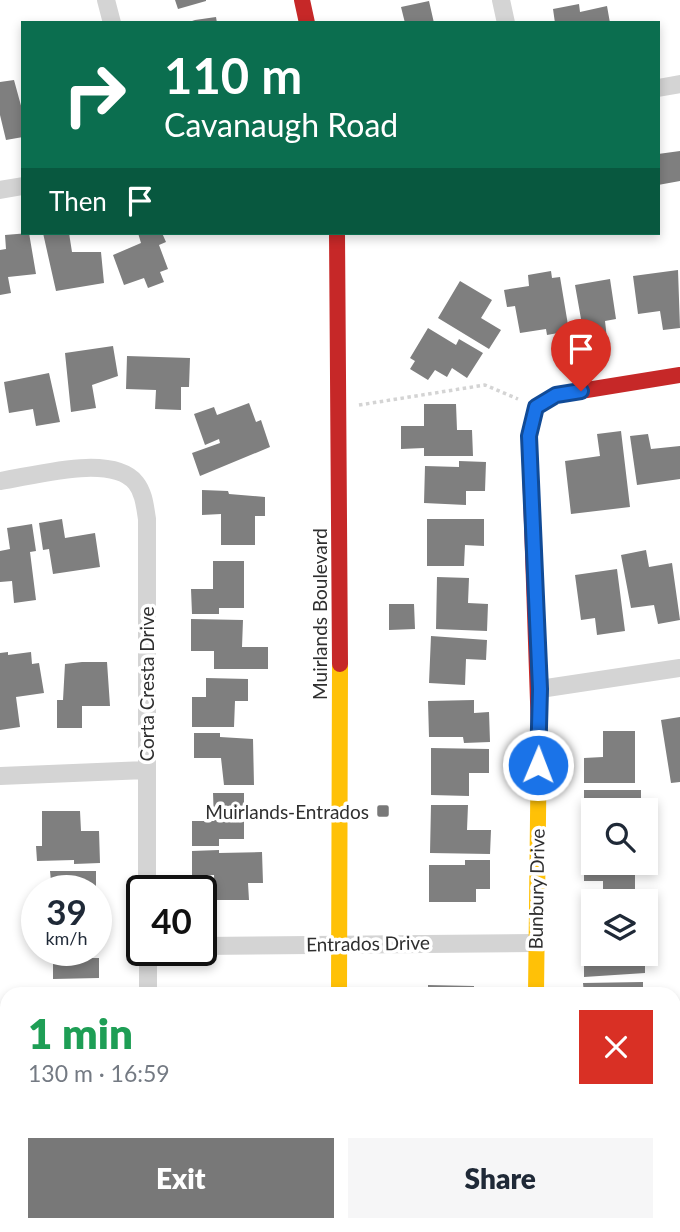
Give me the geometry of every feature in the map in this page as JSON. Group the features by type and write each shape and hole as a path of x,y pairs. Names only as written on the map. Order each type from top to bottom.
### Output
{"main road":[{"path":"302,0 307,21"},
{"name":"Muirlands Boulevard","path":"337,235 341,791 339,987"},
{"path":"536,407 556,395 680,375"},
{"name":"Bunbury Drive","path":"536,407 529,436 540,689 536,987"}],"street":[{"path":"106,0 111,21"},
{"path":"502,0 506,21"},
{"path":"660,88 680,85"},
{"path":"0,190 21,186"},
{"name":"Corta Cresta Drive","path":"0,481 92,467 115,469 134,481 144,500 147,519 147,875"},
{"path":"540,689 680,668"},
{"path":"0,776 146,770"},
{"name":"Entrados Drive","path":"217,946 535,943"},
{"path":"148,966 148,987"}],"path":[{"path":"338,409 485,385 536,407"}],"building":[{"path":"175,0 206,0 206,1 178,9"},
{"path":"429,1 434,21 404,21 401,7"},
{"path":"579,4 580,12 607,6 610,21 555,21 553,9"},
{"path":"216,17 217,21 192,21"},
{"path":"14,80 21,106 21,137 6,140 0,115 0,82"},
{"path":"680,151 680,181 660,185 660,154"},
{"path":"5,235 29,235 36,274 8,277 11,293 0,295 0,250 6,249"},
{"path":"43,235 69,235 72,252 101,252 104,283 56,291"},
{"path":"139,235 163,235 166,242 159,245 168,269 160,272 164,282 148,288 144,278 124,285 113,255 141,243"},
{"path":"678,270 680,328 663,330 660,311 638,314 633,276"},
{"path":"551,271 552,278 560,277 569,331 547,335 546,329 520,333 515,306 507,307 504,290 529,286 528,275"},
{"path":"610,279 616,319 605,321 607,339 579,344 575,320 581,319 575,285"},
{"path":"460,281 492,300 481,318 501,330 489,349 438,318"},
{"path":"428,328 456,345 459,339 483,353 467,378 452,368 447,377 435,370 428,380 410,369 415,361 410,358"},
{"path":"113,346 118,376 92,385 96,408 71,412 65,353"},
{"path":"127,356 190,358 189,387 181,387 181,410 155,409 156,390 126,389"},
{"path":"49,373 60,422 36,426 33,409 9,413 4,382"},
{"path":"249,403 256,422 261,420 270,447 200,476 192,453 220,443 219,439 205,445 194,414 214,407 217,415"},
{"path":"424,404 456,404 457,430 472,430 473,456 424,456 424,448 401,449 401,426 424,426"},
{"path":"621,431 630,507 571,514 565,461 600,456 597,434"},
{"path":"648,434 651,449 680,446 680,479 637,485 630,436"},
{"path":"459,461 486,462 485,491 466,491 466,505 424,503 425,466 459,467"},
{"path":"202,490 265,497 265,516 255,516 255,545 221,545 221,514 202,515"},
{"path":"62,519 65,538 95,533 100,567 53,574 49,549 43,550 39,523"},
{"path":"427,519 484,519 484,546 465,545 464,566 427,566"},
{"path":"32,524 36,551 30,552 36,600 14,603 12,581 0,582 0,551 10,549 7,528"},
{"path":"646,550 649,567 672,563 680,620 658,624 654,605 631,608 621,555"},
{"path":"213,561 244,561 244,608 219,608 219,614 192,614 191,589 213,589"},
{"path":"617,569 625,631 597,635 595,618 581,620 575,575"},
{"path":"437,577 469,578 468,603 488,604 487,631 436,629"},
{"path":"389,604 414,604 415,629 389,630"},
{"path":"191,619 243,620 242,647 268,647 268,669 214,669 214,651 191,651"},
{"path":"431,636 487,640 486,660 466,659 465,685 429,683"},
{"path":"8,652 8,655 31,652 32,664 39,663 44,693 16,697 20,727 0,730 0,653"},
{"path":"107,662 110,706 82,706 82,728 57,728 57,700 63,700 65,664"},
{"path":"206,678 248,679 248,701 235,701 234,727 192,727 192,697 206,697"},
{"path":"474,700 474,713 489,712 490,742 464,743 463,737 429,737 428,701"},
{"path":"680,717 680,782 671,783 661,720"},
{"path":"603,731 635,731 635,783 584,783 584,758 603,757"},
{"path":"194,733 220,733 220,737 253,739 254,785 224,785 221,758 194,758"},
{"path":"431,748 489,749 489,773 469,773 469,796 431,795"},
{"path":"584,790 641,790 641,798 584,798"},
{"path":"213,793 244,793 244,839 219,839 219,846 192,846 192,821 214,821"},
{"path":"431,805 468,805 467,830 491,830 490,854 430,853"},
{"path":"42,811 80,811 81,831 99,831 100,863 74,864 74,860 37,861 36,846 42,846"},
{"path":"192,851 262,852 263,883 248,883 249,900 217,900 217,875 192,875"},
{"path":"465,860 490,860 490,889 476,889 476,902 429,902 429,865 465,865"},
{"path":"50,871 96,871 96,875 50,875"},
{"path":"584,875 635,875 635,889 603,889 603,881 584,881"},
{"path":"53,966 99,966 99,978 53,979"},
{"path":"584,966 645,966 645,973 584,977"},
{"path":"643,982 643,987 583,987 583,983"},
{"path":"428,985 474,986 474,987"}],"traffic: slow":[{"path":"339,987 340,664"},
{"path":"536,987 539,731"}],"traffic: jam":[{"path":"302,0 307,21"},
{"path":"337,235 340,664"},
{"path":"539,731 529,436 536,407 556,395 680,375"}],"place":[{"name":"Muirlands-Entrados","path":"383,811"}],"route":[{"path":"538,765 540,689 529,436 536,407 556,395 581,391"}]}
